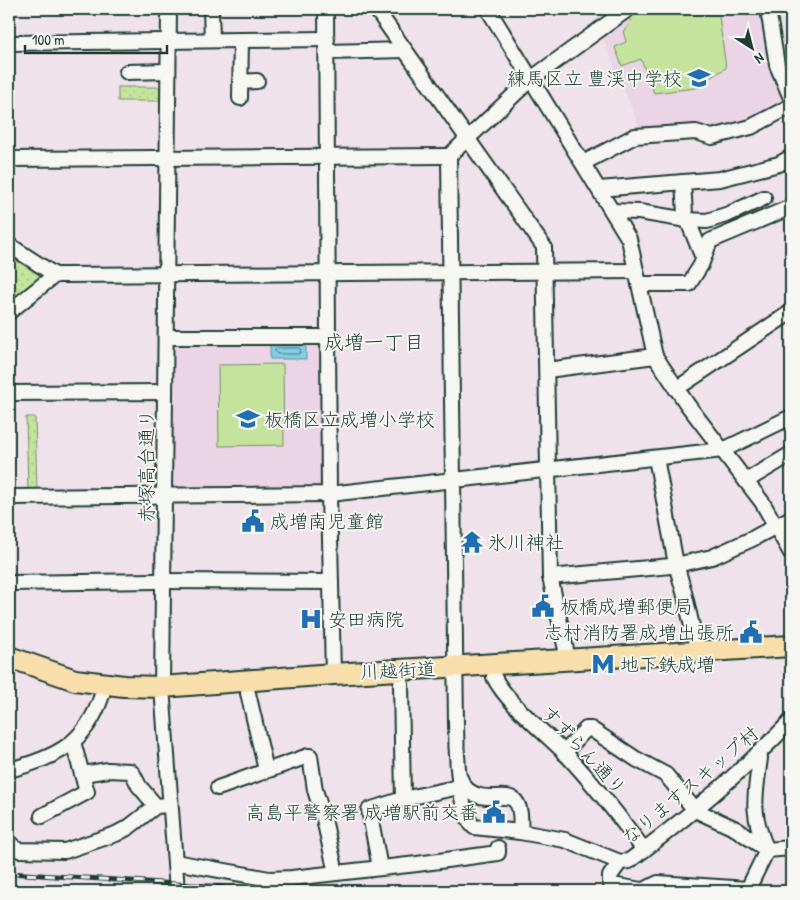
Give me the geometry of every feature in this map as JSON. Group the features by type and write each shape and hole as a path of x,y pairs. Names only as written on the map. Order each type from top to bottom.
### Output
{"highway":[{"name":"川越街道","path":"9,657 36,668 75,680 163,692 248,693 401,683 455,673 568,659 791,646"},
{"name":"川越街道","path":"9,670 51,685 102,695 133,698 163,692 333,674 455,673 494,677 791,658"}],"street":[{"name":"赤塚高台通り","path":"169,9 163,692 177,891"},
{"path":"211,9 212,40"},
{"path":"326,9 329,494 333,674"},
{"path":"376,9 544,247 550,577 568,659"},
{"path":"488,9 629,239 655,356 676,389 762,502 791,553"},
{"path":"9,160 449,156 531,79 627,9"},
{"path":"768,9 777,66 790,91"},
{"path":"9,43 241,40 405,50"},
{"path":"240,98 241,40"},
{"path":"126,72 168,71"},
{"path":"240,82 257,81"},
{"path":"583,163 633,137 696,132 712,136 751,127 791,106"},
{"path":"449,156 456,728 461,784 467,816"},
{"path":"599,189 720,179 779,164 791,157"},
{"path":"683,182 685,214 704,256"},
{"path":"612,211 639,212 687,220 707,221 729,214 764,198"},
{"path":"639,284 689,284 701,265 710,240 791,207"},
{"path":"9,245 54,275 635,271"},
{"path":"9,312 54,275"},
{"path":"676,389 791,312"},
{"path":"166,336 329,337"},
{"path":"547,370 655,356"},
{"path":"9,393 165,392"},
{"path":"9,497 329,494 723,450 791,417"},
{"path":"746,481 791,454"},
{"path":"656,458 676,564 698,652"},
{"path":"550,577 676,564 712,557 791,518"},
{"path":"9,583 164,581 331,582"},
{"name":"すずらん通り","path":"494,677 502,691 602,794 644,850"},
{"path":"401,683 402,799"},
{"path":"248,693 266,770"},
{"path":"9,770 56,754 73,742 98,710 102,695"},
{"name":"なりますスキップ村","path":"467,816 471,824 478,828 520,832 565,840 620,862 629,861 695,810 757,754 791,720"},
{"path":"564,753 586,729 590,729 636,759 666,775 695,810 736,829 766,850 791,848"},
{"path":"42,816 87,792 73,742"},
{"path":"620,862 610,876 612,885 641,890 646,890 658,883 748,890 766,850 756,818 754,802 760,758 757,754"},
{"path":"218,788 310,756 315,790 324,819 336,873"},
{"path":"83,774 108,770 130,771 139,786 156,806"},
{"path":"461,784 469,791 480,795 505,797 515,801 521,814 520,832"},
{"path":"380,868 369,810 402,799 461,784"},
{"path":"467,816 472,802 480,795"},
{"path":"12,845 19,850 65,851 116,834 129,827 156,806 170,805"},
{"path":"175,862 269,879 336,873 498,853 498,848"}],"shaded area":[{"name":"練馬区立 豊渓中学校","path":"635,9 764,9 786,104 749,124 714,134 641,131 601,34"},
{"name":"板橋区立成増小学校","path":"323,340 325,487 176,489 171,485 173,344"}],"green space":[{"path":"642,9 718,9 726,68 696,88 654,93 641,59 622,66 615,47 626,42 623,31 627,28 633,15"},
{"path":"118,87 160,87 160,101 118,101"},
{"path":"9,249 46,273 9,308"},
{"path":"283,364 284,445 219,446 218,365"},
{"path":"26,417 35,417 37,492 30,492 28,489"}],"water":[{"path":"270,343 306,343 306,359 270,359"}],"railway":[{"path":"9,873 284,891"}],"place":[{"name":"練馬区立 豊渓中学校","path":"699,78"},
{"name":"板橋区立成増小学校","path":"248,419"},
{"name":"成増南児童館","path":"253,521"},
{"name":"氷川神社","path":"472,542"},
{"name":"板橋成増郵便局","path":"543,606"},
{"name":"安田病院","path":"311,619"},
{"name":"志村消防署成増出張所","path":"751,632"},
{"name":"地下鉄成増","path":"603,664"},
{"name":"高島平警察署 成増駅前交番","path":"494,812"}],"district":[{"name":"成増一丁目","path":"374,341"}]}
